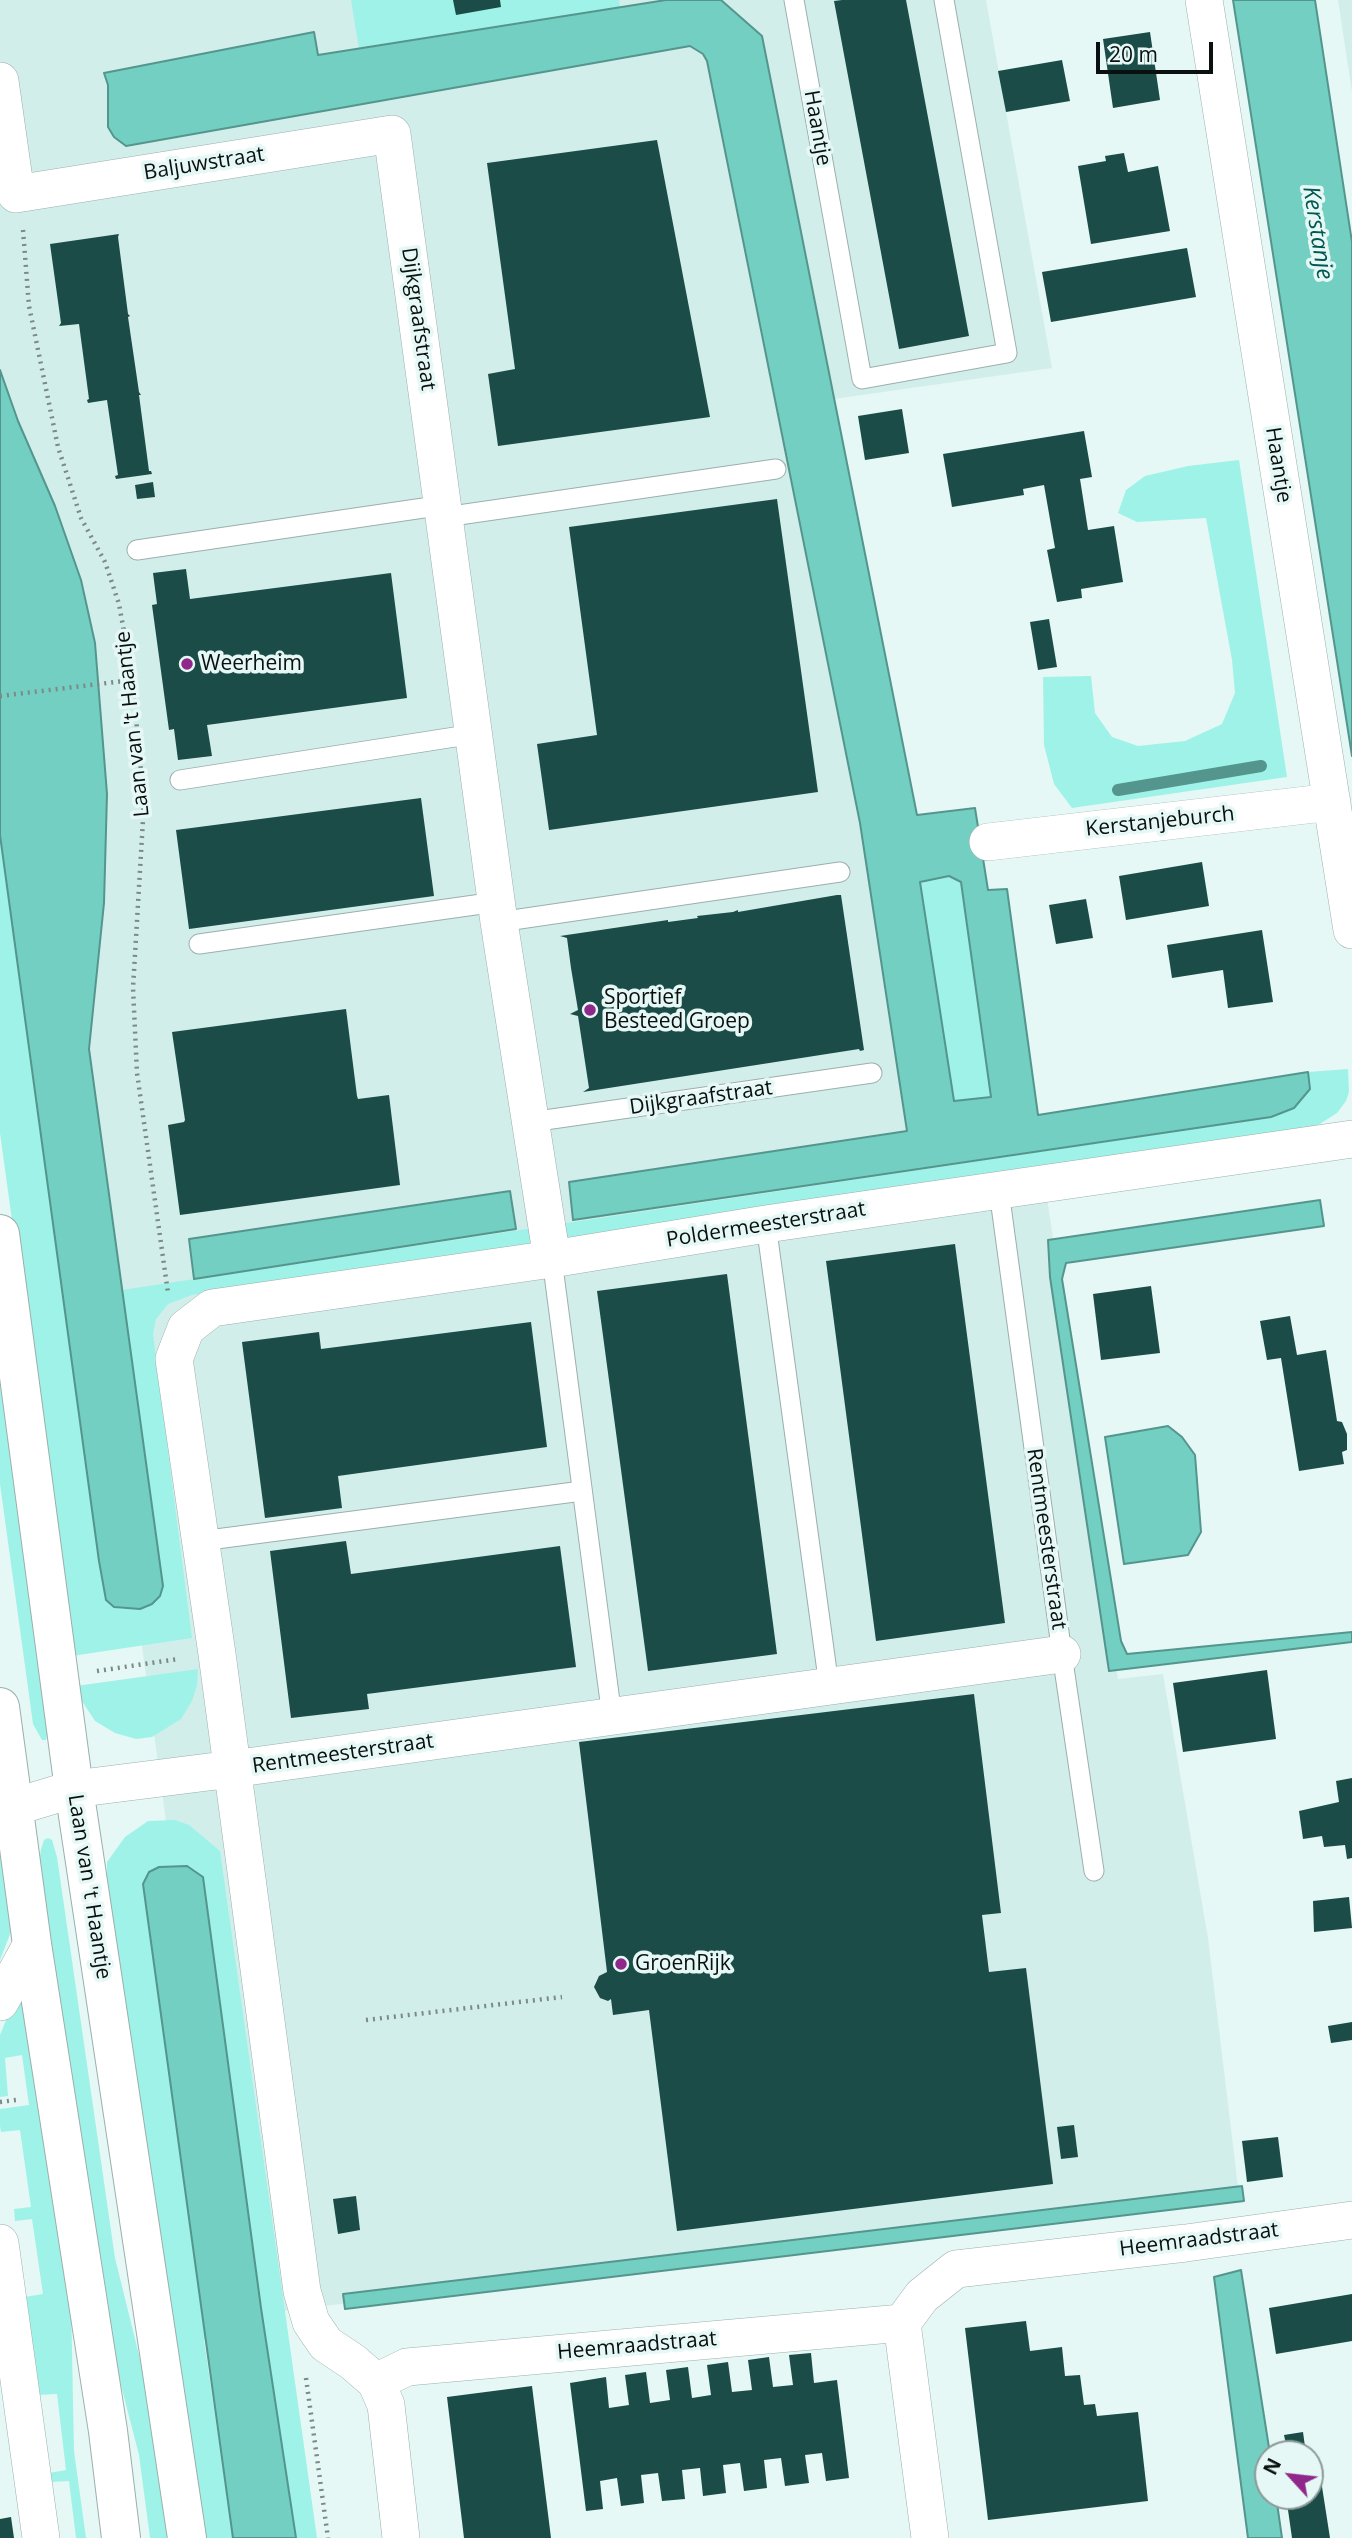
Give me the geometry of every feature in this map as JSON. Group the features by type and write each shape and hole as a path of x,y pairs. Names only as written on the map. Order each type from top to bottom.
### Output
{"street":[{"name":"Haantje","path":"1205,0 1352,930"},
{"path":"0,82 16,194"},
{"name":"Baljuwstraat","path":"16,194 392,134"},
{"name":"Dijkgraafstraat","path":"392,134 497,912 552,1259"},
{"name":"Kerstanjeburch","path":"988,842 1332,802"},
{"name":"Poldermeesterstraat","path":"186,1328 212,1308 1352,1139"},
{"name":"Laan van 't Haantje","path":"0,1234 74,1788 187,2538"},
{"path":"186,1328 174,1359 218,1654 302,2291 311,2322 326,2344 376,2382 386,2404 401,2538"},
{"name":"Rentmeesterstraat","path":"6,1790 74,1788 232,1769 1062,1654"},
{"path":"0,1707 6,1790 108,2431 121,2538"},
{"path":"0,2002 32,1944"},
{"name":"Heemraadstraat","path":"376,2382 407,2367 902,2323 922,2295 956,2269 1186,2243 1352,2220"},
{"path":"0,2243 41,2538"},
{"path":"902,2323 930,2538"}],"lane":[{"name":"Haantje","path":"794,0 862,379 1007,353 944,0"},
{"path":"137,550 776,469"},
{"path":"180,780 474,734"},
{"path":"199,944 840,872"},
{"name":"Dijkgraafstraat","path":"531,1122 872,1073"},
{"name":"Rentmeesterstraat","path":"999,1191 1062,1654"},
{"path":"766,1224 829,1686"},
{"path":"552,1259 612,1717"},
{"path":"201,1541 582,1491"},
{"path":"1062,1654 1094,1871"}],"path":[{"name":"Laan van 't Haantje","path":"16,194 23,234 29,306 58,447 81,518 105,562 119,604 132,680 144,803 133,988 137,1073 166,1289 186,1328"},
{"path":"0,696 132,680"},
{"path":"59,1677 218,1654"},
{"path":"366,2020 562,1997"},
{"path":"326,2344 306,2375 328,2538"}],"shaded area":[{"path":"0,0 986,0 1052,368 799,404 879,799 1037,1130 1118,1679 1163,1674 1208,1938 1239,2195 234,2317 0,612"},
{"path":"351,0 619,0 620,7 359,49"},
{"path":"1338,0 1352,0 1352,92"},
{"path":"1239,460 1287,777 1072,808 1054,784 1044,745 1043,677 1091,676 1095,713 1112,737 1138,746 1185,741 1222,724 1235,693 1232,660 1206,518 1137,522 1118,513 1126,490 1145,476 1188,466"},
{"path":"0,835 99,1561 106,1600 114,1607 123,1609 163,1586 122,1290 1271,1117 1294,1108 1310,1089 1308,1072 1348,1069 1349,1092 1337,1113 1315,1127 192,1295 168,1304 156,1319 153,1334 192,1638 72,1656 0,1133"},
{"path":"949,876 961,882 992,1097 954,1101 920,881"},
{"path":"0,1339 50,1722 46,1740 42,1740 33,1724 0,1484"},
{"path":"198,1669 192,1701 181,1719 152,1737 136,1739 115,1733 95,1721 80,1698 76,1686"},
{"path":"175,1820 189,1825 220,1851 317,2538 296,2538 261,2308 204,2340 233,2538 199,2538 107,1899 107,1862 125,1837 148,1821"},
{"path":"44,1840 52,1840 57,1857 115,2258 157,2428 172,2538 150,2538 139,2455 102,2311 38,1871 41,1849"},
{"path":"0,1850 17,1916 0,1960"},
{"path":"20,1986 71,2302 74,2451 86,2538 76,2538 69,2481 50,2482 49,2473 66,2470 57,2394 37,2395 25,2297 43,2294 32,2219 15,2221 14,2209 31,2207 20,2130 1,2132 0,2126 0,2109 29,2105 22,2055 5,2058 8,2096 0,2097 0,2035"}],"water":[{"path":"666,0 721,0 762,36 917,815 975,808 988,890 1007,889 1038,1115 1308,1072 1310,1089 1294,1108 1271,1117 573,1220 569,1182 907,1131 860,823 707,61 703,54 690,46 126,146 114,137 108,127 108,85 104,73 314,32 318,55","holes":["949,876 961,882 991,1097 954,1101 920,882"]},
{"name":"Kerstanje","path":"1233,0 1315,0 1352,242 1352,756"},
{"path":"0,370 18,421 55,506 81,580 95,643 107,794 104,903 89,1049 163,1586 160,1596 152,1604 140,1609 114,1607 106,1600 0,835"},
{"path":"510,1191 516,1229 194,1279 189,1239"},
{"path":"1320,1200 1324,1226 1066,1263 1062,1279 1121,1641 1127,1654 1352,1632 1352,1642 1109,1671 1050,1277 1048,1240"},
{"path":"1168,1426 1182,1437 1195,1455 1201,1532 1188,1555 1124,1564 1105,1437"},
{"path":"187,1866 203,1877 261,2308 296,2538 233,2538 143,1884 149,1872 159,1867"},
{"path":"1242,2186 1244,2201 345,2309 343,2294"},
{"path":"1241,2270 1268,2440 1254,2440 1254,2510 1278,2510 1282,2538 1248,2538 1214,2277"}],"building":[{"path":"453,0 500,0 501,7 456,15"},
{"path":"906,0 969,336 899,349 834,1"},
{"path":"1150,32 1160,100 1113,108 1103,39"},
{"path":"1062,60 1070,101 1006,112 998,71"},
{"path":"657,140 710,417 498,446 488,374 515,369 487,163"},
{"path":"1124,153 1128,172 1158,166 1170,231 1091,244 1078,166 1106,161 1105,156"},
{"path":"119,234 149,471 152,474 116,479 115,476 118,475 107,400 88,403 87,400 79,324 59,326 61,323 50,244"},
{"path":"1187,248 1196,297 1051,322 1042,272"},
{"path":"902,409 909,453 865,460 858,416"},
{"path":"1084,431 1092,477 1080,479 1088,530 1114,526 1123,582 1081,589 1082,598 1057,602 1047,550 1055,548 1044,485 1023,489 1024,495 952,507 943,454"},
{"path":"153,482 155,497 137,499 135,485"},
{"path":"777,499 818,792 549,830 537,744 597,735 569,527"},
{"path":"186,569 190,599 391,573 407,698 207,725 212,756 178,760 174,729 169,730 152,605 157,604 153,573"},
{"path":"1049,619 1057,667 1038,670 1030,622"},
{"path":"421,798 434,896 189,929 176,830"},
{"path":"1202,862 1209,906 1126,920 1119,876"},
{"path":"841,895 864,1050 583,1092 589,1088 578,1016 570,1014 578,1010 567,938 560,936 698,918 697,916 738,912"},
{"path":"1086,899 1093,938 1056,944 1049,905"},
{"path":"1262,930 1273,1002 1228,1008 1223,970 1172,978 1167,945"},
{"path":"346,1009 358,1099 389,1095 400,1185 180,1215 168,1125 185,1120 172,1032"},
{"path":"955,1244 1005,1623 876,1641 826,1261"},
{"path":"727,1274 777,1654 648,1671 597,1291"},
{"path":"1151,1286 1160,1353 1101,1360 1093,1294"},
{"path":"1290,1316 1297,1355 1326,1350 1337,1421 1342,1422 1347,1434 1347,1450 1342,1452 1344,1464 1299,1471 1281,1358 1267,1360 1260,1321"},
{"path":"531,1322 547,1447 338,1476 342,1508 265,1518 242,1342 319,1332 321,1349"},
{"path":"346,1541 351,1574 560,1546 576,1667 367,1694 369,1709 291,1718 270,1551"},
{"path":"1267,1670 1276,1739 1183,1752 1173,1683"},
{"path":"974,1694 1001,1913 982,1915 989,1972 1026,1968 1053,2184 677,2231 649,2010 613,2015 611,1999 608,2001 600,1998 594,1987 599,1976 607,1972 579,1742"},
{"path":"1352,1778 1352,1858 1347,1859 1345,1845 1324,1847 1322,1836 1303,1839 1299,1811 1339,1802 1336,1781"},
{"path":"1349,1897 1352,1928 1314,1932 1313,1901"},
{"path":"1352,2022 1352,2040 1331,2043 1328,2026"},
{"path":"1074,2125 1078,2157 1061,2159 1057,2127"},
{"path":"1278,2137 1283,2177 1247,2182 1242,2141"},
{"path":"356,2196 360,2230 338,2234 333,2199"},
{"path":"1352,2294 1352,2341 1276,2354 1269,2308"},
{"path":"1026,2321 1030,2351 1062,2347 1065,2376 1080,2375 1084,2405 1095,2404 1097,2416 1138,2412 1148,2501 988,2520 965,2328"},
{"path":"811,2353 814,2383 837,2380 849,2478 826,2481 822,2453 805,2455 809,2483 785,2486 781,2458 764,2460 767,2488 744,2491 740,2463 723,2465 726,2493 703,2496 700,2468 682,2470 685,2499 662,2501 658,2473 641,2475 644,2503 621,2506 617,2478 600,2481 603,2509 586,2511 570,2383 606,2377 609,2408 629,2405 625,2375 646,2372 650,2403 670,2400 666,2370 688,2367 692,2398 711,2395 707,2365 728,2362 732,2392 752,2390 748,2360 769,2357 773,2387 793,2385 789,2355"},
{"path":"532,2386 551,2538 464,2538 447,2397"},
{"path":"1303,2432 1304,2440 1285,2440 1284,2435"},
{"path":"1324,2500 1330,2538 1292,2538 1288,2510 1324,2510"},
{"path":"11,2517 14,2538 0,2538 0,2519"}],"waterway":[{"path":"1118,790 1261,766"}],"place":[{"name":"Weerheim","path":"187,664"},
{"name":"Sportief Besteed Groep","path":"590,1010"},
{"name":"GroenRijk","path":"621,1964"}]}
